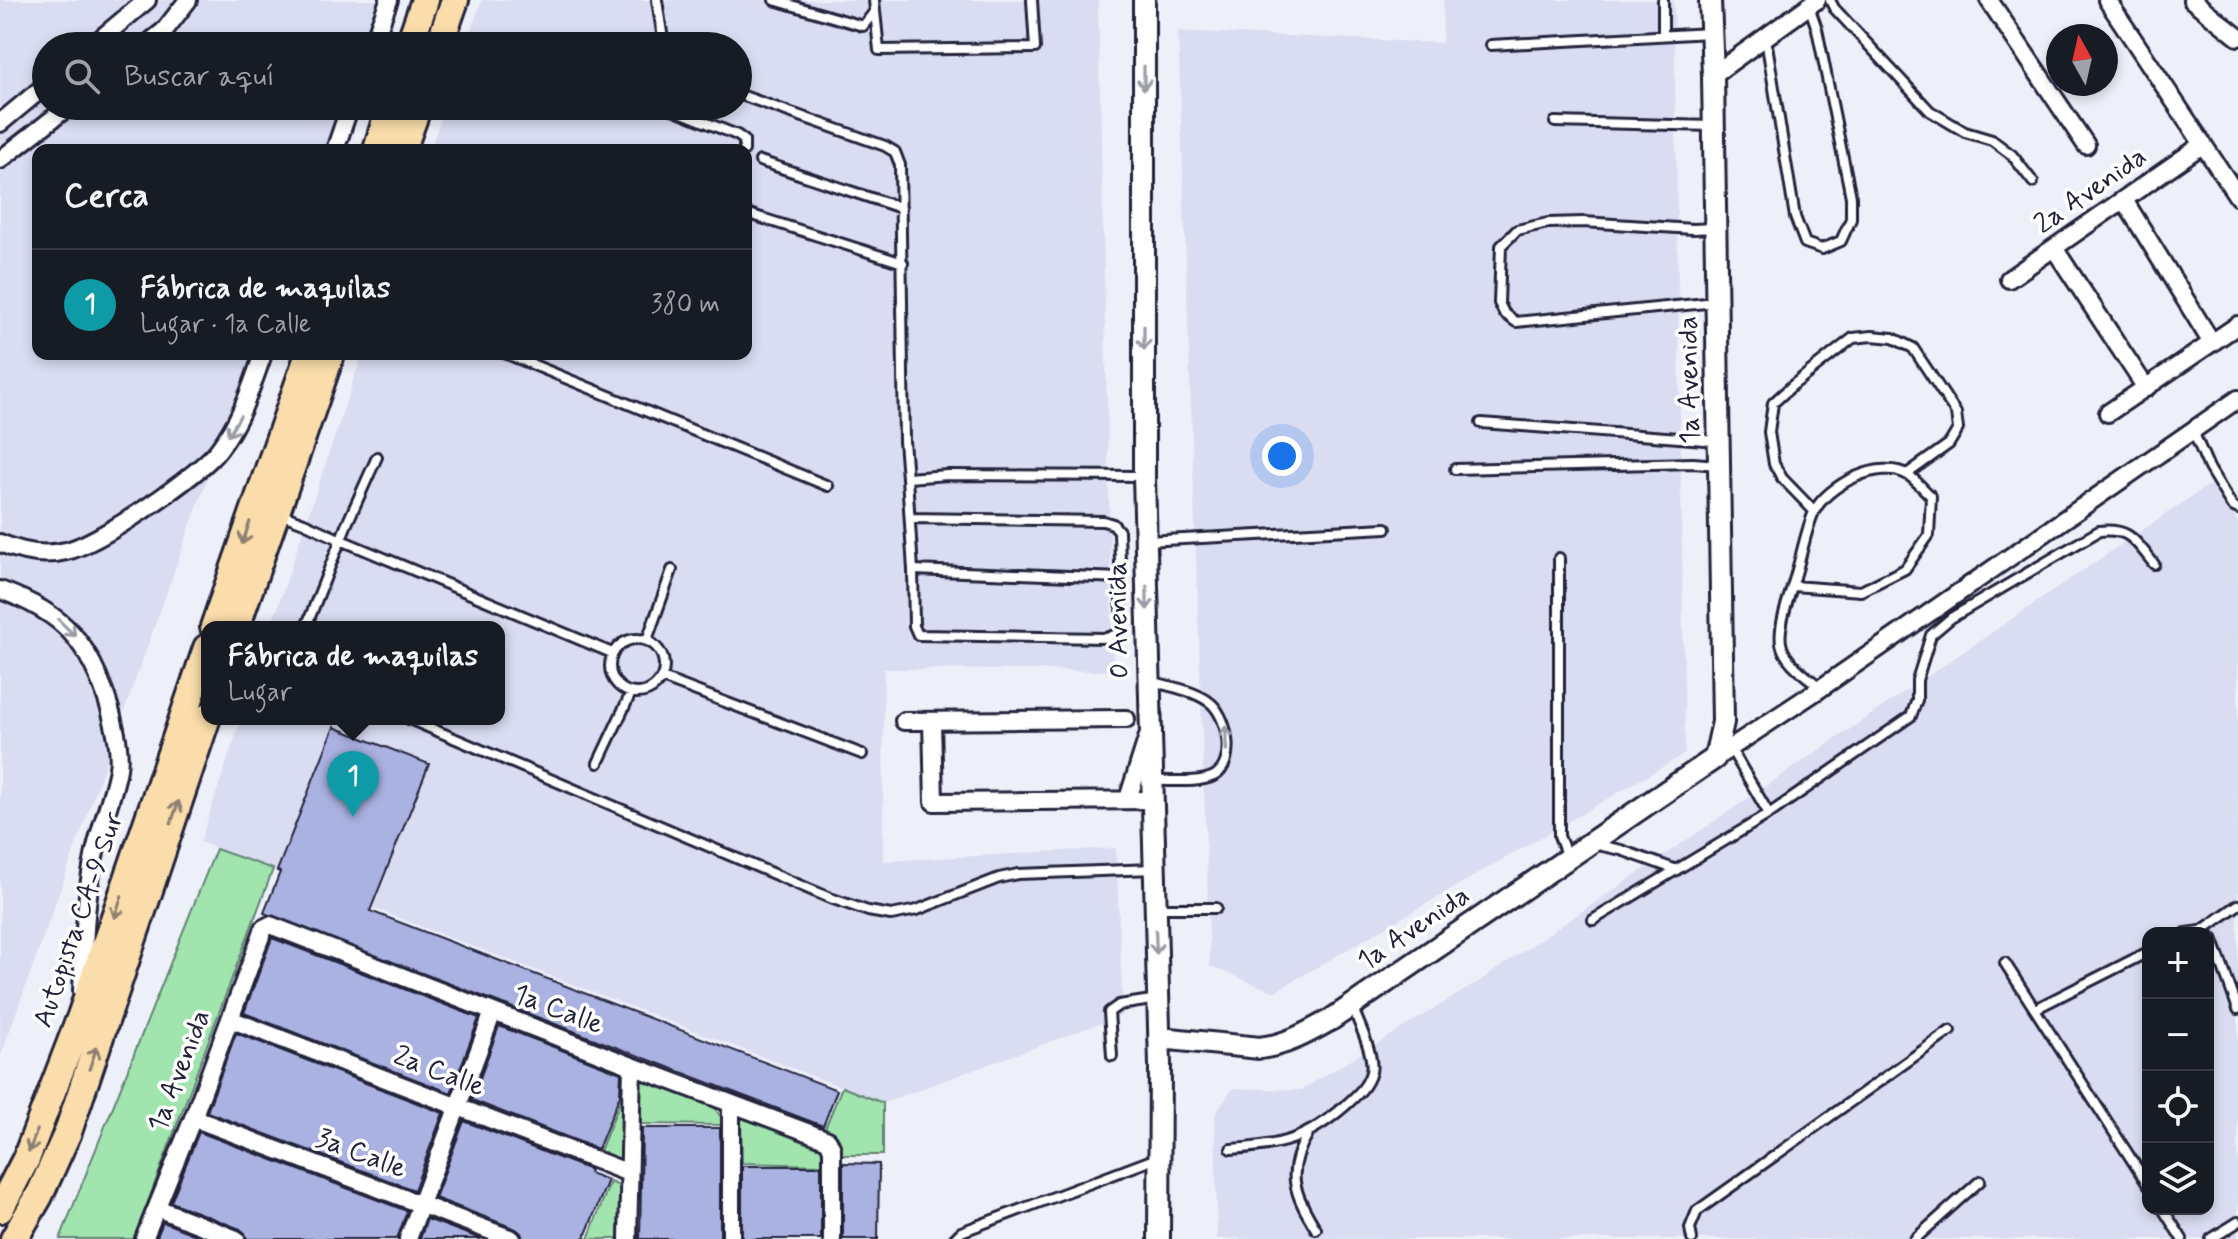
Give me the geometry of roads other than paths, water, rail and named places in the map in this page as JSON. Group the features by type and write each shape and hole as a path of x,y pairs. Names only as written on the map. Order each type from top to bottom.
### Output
{"highway":[{"path":"401,0 405,32"},
{"path":"411,32 425,0"},
{"path":"444,32 455,0"},
{"path":"379,144 386,120"},
{"path":"404,144 413,120"},
{"path":"216,621 307,360"},
{"path":"238,621 329,360"},
{"name":"Autopista CA-9 Sur","path":"0,1209 26,1159 81,1016 201,666"},
{"name":"Autopista CA-9 Sur","path":"14,1239 39,1196 68,1132 204,725"}],"street":[{"path":"109,32 147,0"},
{"path":"163,32 188,0"},
{"path":"377,32 389,0"},
{"name":"0 Avenida","path":"1144,0 1144,476 1160,1038 1159,1239"},
{"name":"1a Avenida","path":"1710,0 1723,753"},
{"path":"1989,0 2086,145"},
{"path":"2107,0 2238,197"},
{"path":"2192,0 2238,37"},
{"path":"1713,75 1813,3"},
{"path":"0,123 32,97"},
{"path":"0,160 51,120"},
{"path":"337,144 345,120"},
{"name":"2a Avenida","path":"2009,279 2202,145"},
{"path":"2124,200 2212,343"},
{"path":"2054,248 2146,388"},
{"path":"2108,413 2238,325"},
{"path":"0,543 23,552 64,552 83,546 171,491 217,452 243,410 261,360"},
{"name":"1a Avenida","path":"1160,1038 1242,1048 1276,1046 1303,1036 1352,1006 1567,857 1821,688 2238,399"},
{"path":"0,590 28,600 52,614 78,639 102,684 115,732 118,768 95,851 85,911 81,1016"},
{"path":"904,721 1126,719"},
{"path":"932,721 934,802 1128,799 1152,790"},
{"path":"1128,799 1150,731"},
{"name":"1a Avenida","path":"144,1239 264,928 270,925"},
{"name":"1a Calle","path":"270,925 828,1140 832,1149 832,1239"},
{"path":"408,1239 493,1012"},
{"name":"2a Calle","path":"230,1019 629,1173"},
{"path":"628,1239 632,1066"},
{"path":"731,1104 731,1239"},
{"name":"3a Calle","path":"193,1118 512,1239"},
{"path":"157,1208 236,1239"}],"lane":[{"path":"657,0 662,32"},
{"path":"774,0 863,26 875,11"},
{"path":"874,0 879,50 1035,48 1032,0"},
{"path":"1663,0 1663,35"},
{"path":"1830,0 1930,111 1965,132 1992,140 2012,155 2033,182"},
{"path":"1766,39 1795,217 1805,243 1822,249 1841,241 1851,219 1851,197 1813,3"},
{"path":"1491,45 1711,33"},
{"path":"752,99 885,146 895,152 900,165 904,441 914,626 918,635 1107,638 1117,634 1122,627 1119,531 1113,524 1103,521 910,518"},
{"path":"700,120 737,135 744,140 744,144"},
{"path":"1555,122 1714,126"},
{"path":"760,161 901,208"},
{"path":"752,215 903,263"},
{"path":"1715,228 1583,222 1548,223 1517,230 1501,246 1499,303 1504,313 1516,322 1716,302"},
{"path":"1814,511 1782,478 1774,464 1769,432 1773,403 1853,338 1893,338 1913,348 1956,413 1958,429 1949,444 1907,474"},
{"path":"522,360 828,486"},
{"path":"1481,423 1718,441"},
{"path":"2192,430 2209,468 2232,506 2238,509"},
{"path":"308,621 377,457"},
{"path":"1455,469 1719,465"},
{"path":"1793,586 1861,591 1905,569 1929,535 1931,496 1907,474 1882,470 1858,475 1829,493 1814,511 1783,620 1781,643 1790,661 1821,688"},
{"path":"907,478 948,475 1144,476"},
{"path":"275,512 612,653"},
{"path":"1145,541 1386,528"},
{"path":"1593,920 1769,814 1911,716 1917,700 1917,680 1931,635 1951,618 2099,531 2117,529 2130,535 2154,564"},
{"path":"1559,558 1559,836 1567,857"},
{"path":"647,640 672,570"},
{"path":"913,570 1121,578"},
{"path":"636,638 647,640 661,650 665,664 662,678 643,693 631,693 619,687 612,677 609,665 612,653 622,642 636,638"},
{"path":"662,678 862,754"},
{"path":"1148,681 1208,700 1219,710 1227,730 1226,761 1222,770 1211,777 1152,790"},
{"path":"598,763 631,693"},
{"path":"423,725 830,898 868,911 891,915 917,910 999,878 1018,874 1154,869"},
{"path":"1723,753 1769,814"},
{"path":"1589,843 1621,850 1677,870"},
{"path":"2212,927 2238,905"},
{"path":"1155,908 1216,908"},
{"path":"2214,943 2238,1009"},
{"path":"2035,1009 2142,955"},
{"path":"2005,963 2142,1176"},
{"path":"1112,1056 1109,1012 1119,1005 1158,999"},
{"path":"1231,1149 1259,1147 1308,1134 1362,1091 1372,1070 1370,1054 1352,1006"},
{"path":"1692,1239 1690,1228 1697,1211 1950,1031"},
{"path":"1308,1134 1297,1151 1294,1171 1296,1193 1316,1229"},
{"path":"954,1239 961,1232 1161,1156"},
{"path":"1915,1239 1980,1181"},
{"path":"2167,1215 2182,1239"},
{"path":"2211,1239 2238,1222"}],"place":[{"name":"Fábrica de maquilas","path":"353,817"}]}
